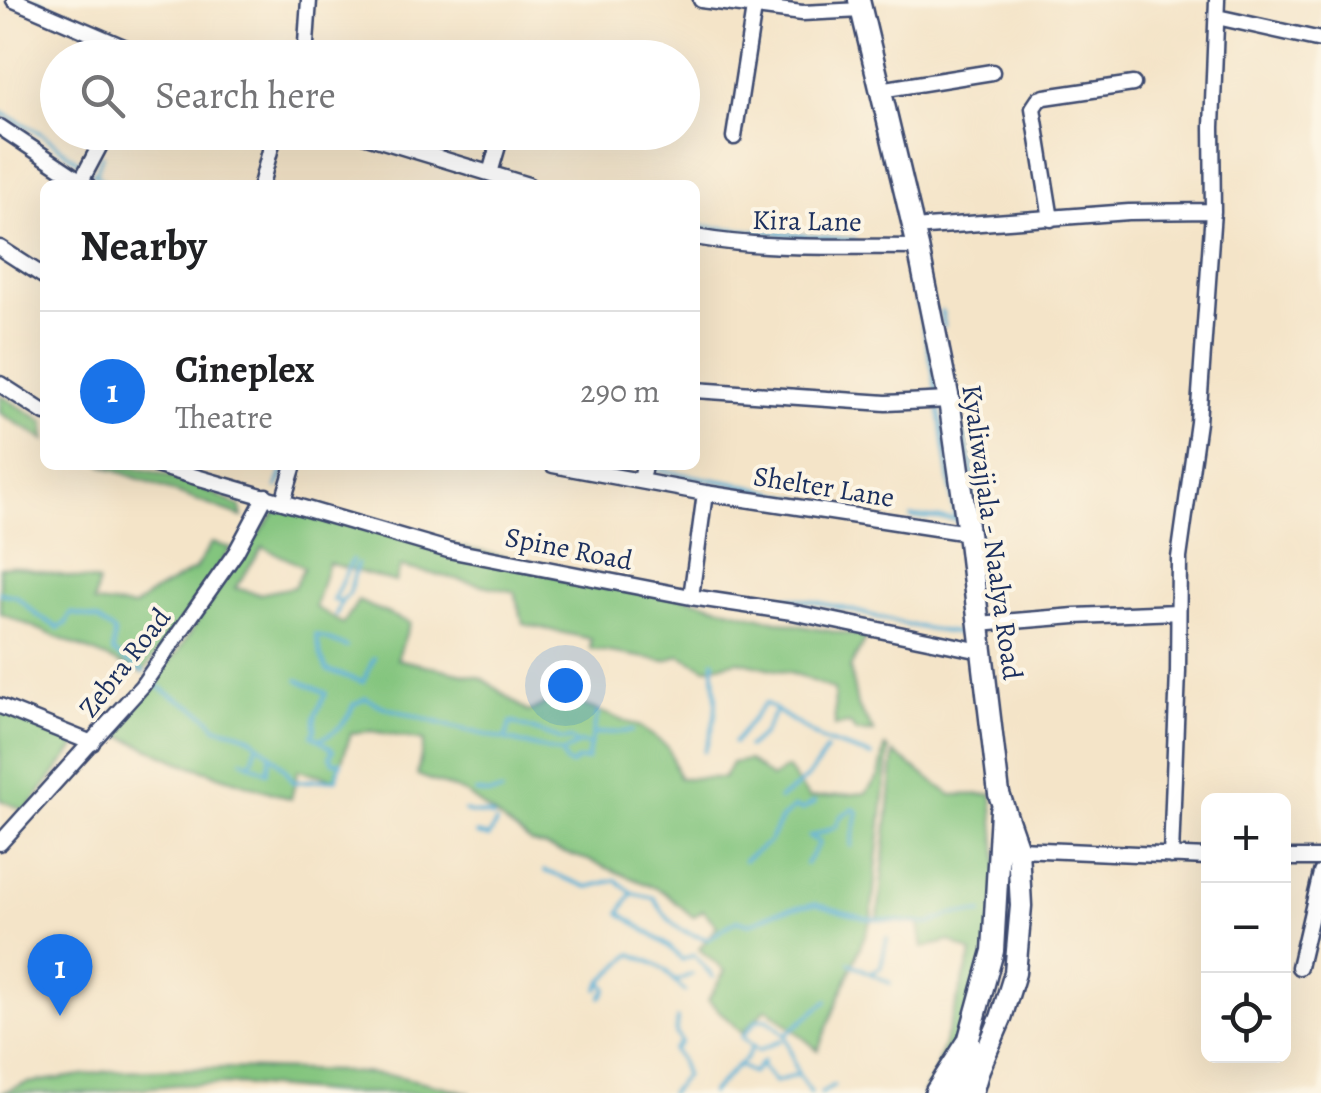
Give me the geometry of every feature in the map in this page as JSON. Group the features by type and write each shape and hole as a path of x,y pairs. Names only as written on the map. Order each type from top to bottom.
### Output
{"highway":[{"path":"938,1093 973,1058"}],"main road":[{"name":"Kyaliwajjala - Naalya Road","path":"860,5 915,238 978,624 1001,804 1018,849 1021,906 1015,974 1001,1018 973,1058"},
{"path":"972,1093 973,1058 993,951 1001,804"},
{"path":"954,1093 973,1058"}],"street":[{"path":"14,0 59,10 115,40"},
{"path":"306,40 309,0"},
{"path":"701,0 802,14 860,5"},
{"path":"1170,856 1179,558 1198,422 1212,211 1217,0"},
{"path":"734,137 754,8"},
{"path":"1216,17 1321,40"},
{"path":"880,90 992,72"},
{"path":"1051,219 1033,108 1036,102 1045,97 1133,84"},
{"path":"0,127 40,150"},
{"path":"40,150 86,176 99,150"},
{"path":"262,180 271,150"},
{"path":"413,150 512,180"},
{"path":"490,173 497,150"},
{"name":"Kira Lane","path":"700,238 769,245 915,238 1051,219 1129,212 1212,211"},
{"path":"0,248 40,274"},
{"path":"0,384 40,411"},
{"path":"700,390 886,403 941,400"},
{"name":"Spine Road","path":"173,470 448,550 691,597 792,612 981,651"},
{"path":"282,501 292,470"},
{"name":"Shelter Lane","path":"609,470 642,473 706,493 961,532"},
{"path":"691,597 706,493"},
{"name":"Zebra Road","path":"0,843 142,686 236,552 266,496"},
{"path":"978,624 1178,612"},
{"path":"0,706 92,743"},
{"path":"1018,849 1201,857"},
{"path":"1291,858 1321,858"},
{"path":"1299,967 1321,873"}],"green space":[{"path":"0,395 40,419 40,437 0,413"},
{"path":"115,470 146,470 190,484 240,507 242,517"},
{"path":"280,506 780,622 867,636 850,668 857,705 874,732 856,732 850,724 835,726 834,690 801,676 739,661 705,668 680,655 665,661 590,649 591,639 523,624 515,592 401,567 395,582 328,563 315,607 343,624 358,601 410,623 397,659 482,678 528,712 562,697 641,727 668,747 679,778 724,778 732,763 749,760 771,778 787,768 809,798 866,793 879,776 885,747 889,750 871,920 818,1050 767,1008 742,1033 708,1000 725,971 699,949 717,926 703,910 693,917 663,891 588,860 532,843 465,793 417,775 424,741 372,731 351,733 336,779 298,770 291,799 179,762 110,731 177,653 222,583","holes":["263,547 304,567 294,587 259,594 235,588"]},
{"path":"212,543 231,548 142,673 0,613 0,567 98,582 94,603 134,607 195,569"},
{"path":"0,709 80,741 26,811 0,800"},
{"path":"894,753 951,795 992,794 1001,903 949,1093 923,1093 934,1075 972,953 950,941 923,948 919,924 878,919"},
{"path":"226,1068 397,1076 471,1093 340,1093 237,1084 94,1093 0,1093 27,1083 110,1071"}],"waterway":[{"path":"37,0 135,40"},
{"path":"0,112 40,133"},
{"path":"63,150 84,166"},
{"path":"82,164 89,150"},
{"path":"447,150 453,152"},
{"path":"96,174 102,155"},
{"path":"92,172 102,180"},
{"path":"700,226 855,240"},
{"path":"916,295 933,370 956,521"},
{"path":"942,311 944,326"},
{"path":"963,429 972,468 981,558"},
{"path":"277,487 283,470"},
{"path":"658,470 817,503"},
{"path":"911,517 956,519"},
{"path":"960,551 964,611"},
{"path":"338,601 333,600 352,560"},
{"path":"336,615 349,594 357,564"},
{"path":"739,592 816,602 919,627 967,634 964,617"},
{"path":"0,593 16,596 59,628 71,613 98,620 114,632 113,652 144,672"},
{"path":"347,647 316,635 327,670 363,682 374,658"},
{"path":"704,751 715,716 714,661"},
{"path":"298,680 326,693 315,716 312,735 319,739"},
{"path":"157,685 204,714 216,727 248,736 280,763 293,782 336,779 341,762 333,762 333,750 319,739 336,730 353,705 366,698 453,727 562,753 571,765 587,760 590,745 580,743 562,753"},
{"path":"734,743 765,703 822,740 872,756"},
{"path":"748,747 763,734 775,712"},
{"path":"590,745 598,713"},
{"path":"505,739 511,722 562,740 570,739 575,746"},
{"path":"594,734 632,731"},
{"path":"251,764 257,745"},
{"path":"779,799 806,778 826,750"},
{"path":"242,760 267,772 270,756"},
{"path":"476,792 501,792"},
{"path":"744,860 769,842 781,819 795,807 802,810 815,802"},
{"path":"806,864 820,842 809,837 836,827 841,816 853,809 858,812 851,846"},
{"path":"465,811 493,817"},
{"path":"477,834 489,837 496,823"},
{"path":"545,871 588,887 616,880 632,893 654,898 670,921 682,930 708,939 737,920 750,924 778,911 815,904 865,918 929,924 953,914 981,913"},
{"path":"632,893 620,913 682,960 694,955 713,977"},
{"path":"870,973 881,967 887,938"},
{"path":"598,989 632,954 662,968 685,991"},
{"path":"850,963 890,983"},
{"path":"674,982 692,974"},
{"path":"601,997 607,989 602,981"},
{"path":"785,1035 827,1001"},
{"path":"670,1093 685,1075 673,1050 681,1042 676,1033 677,1019"},
{"path":"781,1040 758,1051 742,1037 757,1020 767,1019 785,1035 798,1074 811,1093"},
{"path":"738,1065 753,1045"},
{"path":"763,1061 762,1067 775,1082 798,1074"},
{"path":"711,1093 738,1065 753,1073 762,1062"},
{"path":"821,1093 834,1085"}],"place":[{"name":"Cineplex","path":"60,1016"}]}
